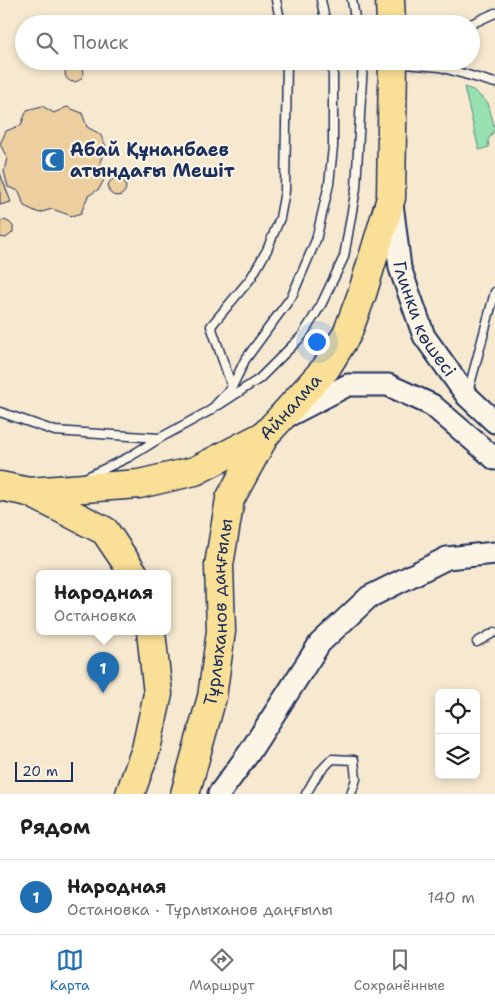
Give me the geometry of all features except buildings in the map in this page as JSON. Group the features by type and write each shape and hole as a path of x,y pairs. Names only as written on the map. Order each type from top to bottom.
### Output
{"highway":[{"path":"390,0 391,15"},
{"name":"Айналма","path":"0,486 29,492 139,484 195,471 272,428 326,368 348,334 362,294 391,198 394,70"},
{"name":"Тұрлыханов даңғылы","path":"185,794 212,698 221,631 219,565 230,499 272,428"},
{"path":"29,492 105,531 131,570"},
{"path":"130,794 146,749 158,694 151,635"}],"main road":[{"name":"Глинки көшесі","path":"391,198 400,268 424,336 467,396 495,422"},
{"path":"272,428 348,385 388,385 432,405 495,459"},
{"path":"220,794 249,753 320,643 369,597 447,558 495,553"}],"lane":[{"path":"276,0 279,15"},
{"path":"321,0 324,15"},
{"path":"352,0 354,15"},
{"path":"480,20 495,13"},
{"path":"232,387 211,326 252,278 268,250 280,218 285,183 287,70"},
{"path":"211,410 232,387 245,360 292,296 316,240 329,184 333,147 334,70"},
{"path":"61,490 129,457 211,410 259,379 302,336 321,305 344,257 356,188 363,70"},
{"path":"450,70 495,83"},
{"path":"467,396 495,292"},
{"path":"0,412 55,431 160,438"},
{"path":"477,642 495,632"},
{"path":"306,794 317,775 332,759 354,760 356,779 351,794"}],"green space":[{"path":"464,87 473,90 488,103 495,129 488,140 489,147 479,150"}],"place":[{"name":"Абай Құнанбаев атындағы Мешіт","path":"53,160"},
{"name":"Народная","path":"103,693"}]}
